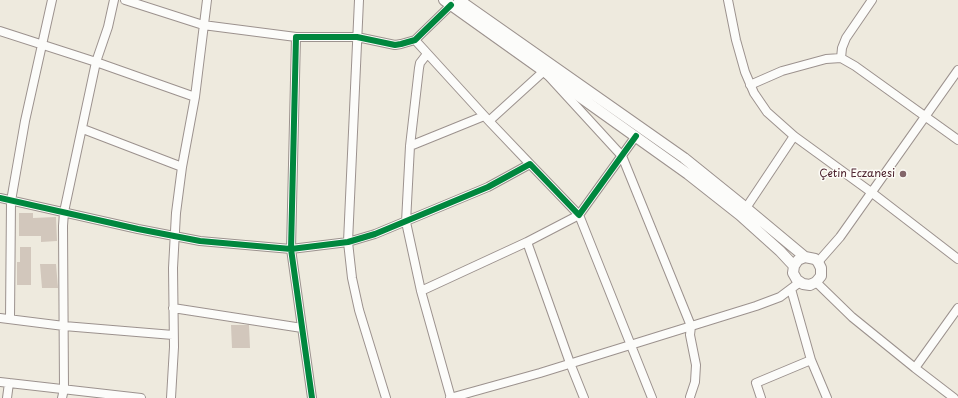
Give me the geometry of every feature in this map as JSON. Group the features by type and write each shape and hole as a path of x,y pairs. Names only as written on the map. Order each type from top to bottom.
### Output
{"street":[{"path":"10,319 11,201 26,121 52,0"},
{"path":"63,394 64,212 96,62 108,27 114,0"},
{"path":"125,0 203,25 296,37 357,37 395,45 408,43 415,40 451,2"},
{"path":"170,398 173,335 174,237 182,167 195,97 207,0"},
{"path":"359,0 348,242 352,278 386,398"},
{"path":"728,0 736,40 745,72 750,85 767,112 794,136 871,192 958,259"},
{"path":"840,58 846,38 872,0"},
{"path":"451,2 544,71 688,174 740,215 780,251 794,266"},
{"path":"451,2 672,150 805,257"},
{"path":"0,31 96,62 195,97"},
{"path":"296,37 291,249 312,398"},
{"path":"415,40 486,118 580,215 652,398"},
{"path":"427,54 420,63 419,68 410,146 406,222 421,291 451,398 632,346 756,306 780,297 800,282"},
{"path":"750,85 782,71 826,59 840,58 855,66 958,140"},
{"path":"410,146 486,118 544,71"},
{"path":"544,71 622,156 691,326 690,335 696,365 695,382 689,398"},
{"path":"818,262 840,238 871,192 958,71"},
{"path":"82,129 182,167"},
{"path":"421,291 527,242 580,215 636,136"},
{"path":"746,208 794,136"},
{"path":"0,198 174,237 217,244 291,249 348,242 375,234 488,187 530,164"},
{"path":"527,242 584,398"},
{"path":"805,257 812,258 818,262 821,268 821,276 816,282 810,285 802,284 797,280 794,273 794,266 798,260 805,257"},
{"path":"816,282 852,317 954,398"},
{"path":"791,288 811,360 827,398"},
{"path":"173,308 302,328"},
{"path":"915,368 958,308"},
{"path":"0,318 64,326 173,335"},
{"path":"761,398 756,383 811,360"},
{"path":"0,382 63,394 141,398"},
{"path":"7,398 9,384"}],"building":[{"path":"19,213 33,213 33,218 56,217 57,241 41,242 41,236 19,236"},
{"path":"20,247 31,247 31,285 17,285 17,262 20,262"},
{"path":"40,264 56,264 58,288 42,288"},
{"path":"231,325 249,325 250,348 232,348"}],"cycle path":[{"path":"312,398 291,249 296,37 357,37 395,45 401,44 415,40 451,5"},
{"path":"0,198 138,229 200,241 291,249 348,242 375,234 488,187 530,164 579,215 636,136"}],"place":[{"name":"Çetin Eczanesi","path":"903,174"}]}
